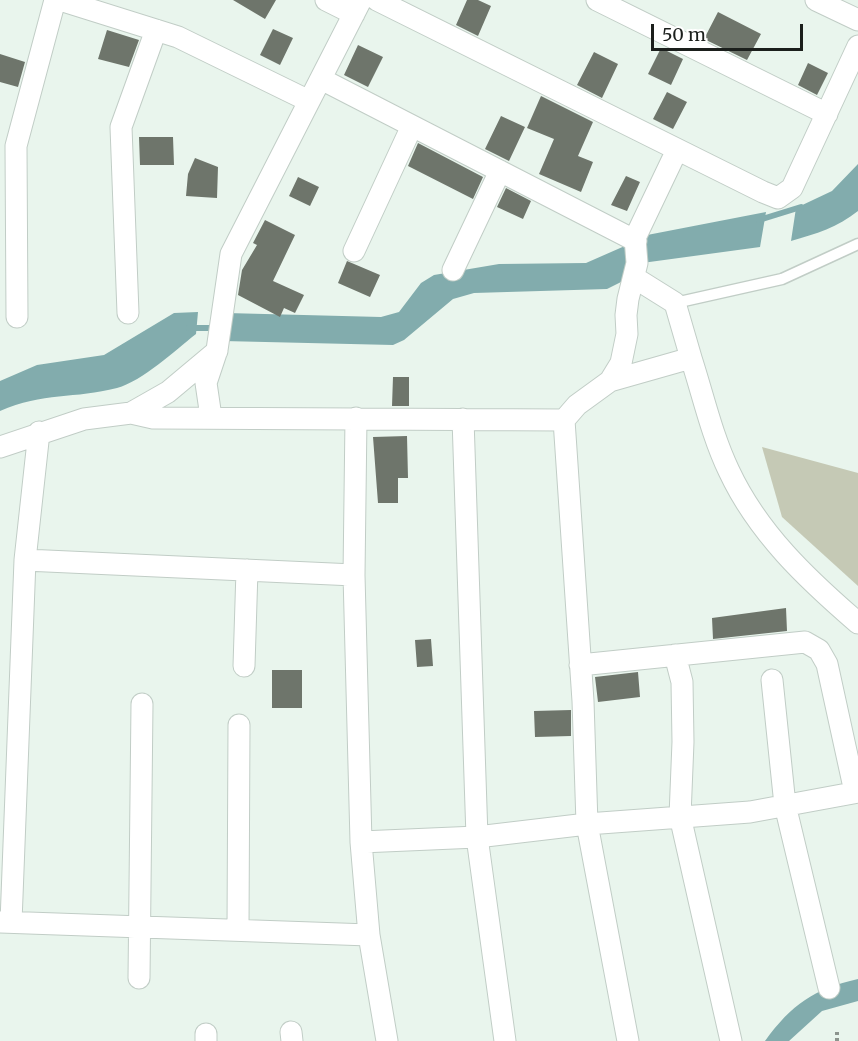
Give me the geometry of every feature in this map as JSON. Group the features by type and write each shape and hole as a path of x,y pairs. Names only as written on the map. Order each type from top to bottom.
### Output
{"street":[{"path":"17,317 16,146 55,0"},
{"path":"60,0 178,37 309,101"},
{"path":"211,417 206,383 217,350 231,254 357,7 326,0"},
{"path":"377,0 778,198 792,188 858,46"},
{"path":"597,0 827,114"},
{"path":"816,0 858,20"},
{"path":"128,313 121,127 156,30"},
{"path":"321,78 500,171 636,257 675,303 729,471 768,537 824,594 858,623"},
{"path":"354,251 412,126"},
{"path":"610,381 621,363 627,334 627,307 636,257 677,150"},
{"path":"453,270 500,171"},
{"path":"131,413 168,392 217,350"},
{"path":"628,1041 587,824 580,665 564,420 577,405 610,381 691,358"},
{"path":"0,447 39,432 84,419 131,413 153,418 564,420"},
{"path":"356,418 354,575 361,842 369,935 387,1041"},
{"path":"463,419 477,837 505,1041"},
{"path":"39,432 25,560 5,922 369,935"},
{"path":"25,560 354,575"},
{"path":"244,666 247,570"},
{"path":"361,842 477,837 587,824 750,812 857,792 827,664 819,650 805,642 580,665"},
{"path":"675,655 682,682 683,742 680,816 731,1041"},
{"path":"772,680 785,806 829,988"},
{"path":"139,978 141,704"},
{"path":"238,929 239,725"}],"lane":[{"path":"675,303 782,279 858,244"}],"path":[{"path":"837,1030 837,1041"}],"green space":[{"path":"762,447 858,473 858,586 782,517"}],"water":[{"path":"858,164 858,211 826,229 791,241 796,208 832,191"},
{"path":"766,212 760,247 642,263 642,236"},
{"path":"627,245 627,279 607,289 474,293 453,299 404,340 393,345 223,341 226,313 381,317 399,312 421,283 434,275 499,264 586,263"},
{"path":"198,312 196,334 158,365 127,384 102,391 45,398 0,411 0,381 37,365 104,355 174,313"},
{"path":"858,979 858,1001 822,1011 789,1041 765,1041 785,1017 805,1000 816,993"}],"building":[{"path":"233,0 276,0 265,19"},
{"path":"467,0 478,0 491,6 478,36 456,25"},
{"path":"718,12 761,34 747,60 704,39"},
{"path":"273,29 293,38 280,65 260,55"},
{"path":"107,30 139,40 129,67 98,59"},
{"path":"358,45 383,57 368,87 344,75"},
{"path":"661,48 683,59 671,85 648,74"},
{"path":"594,52 618,64 602,98 577,85"},
{"path":"0,54 25,62 18,87 0,82"},
{"path":"808,63 828,73 817,95 798,85"},
{"path":"667,92 687,102 673,129 653,119"},
{"path":"541,96 593,122 578,156 593,162 581,192 539,174 554,139 527,128"},
{"path":"501,116 525,127 509,161 485,149"},
{"path":"139,137 173,137 174,165 140,165"},
{"path":"418,143 483,177 473,199 408,166"},
{"path":"195,158 218,167 217,198 186,196 188,174"},
{"path":"626,176 640,182 627,211 611,205"},
{"path":"298,177 319,187 310,206 289,196"},
{"path":"506,188 531,201 523,219 497,207"},
{"path":"265,220 295,235 273,281 304,295 295,313 284,308 280,317 238,295 242,270 257,245 253,243"},
{"path":"347,261 380,275 370,297 338,283"},
{"path":"393,377 409,377 409,406 392,406"},
{"path":"407,436 408,478 398,478 398,503 378,503 373,437"},
{"path":"786,608 787,631 713,639 712,618"},
{"path":"431,639 433,666 417,667 415,640"},
{"path":"272,670 302,670 302,708 272,708"},
{"path":"638,672 640,697 598,702 595,677"},
{"path":"571,710 571,736 535,737 534,711"}],"waterway":[{"path":"759,220 801,207"},
{"path":"189,328 215,328"}]}
